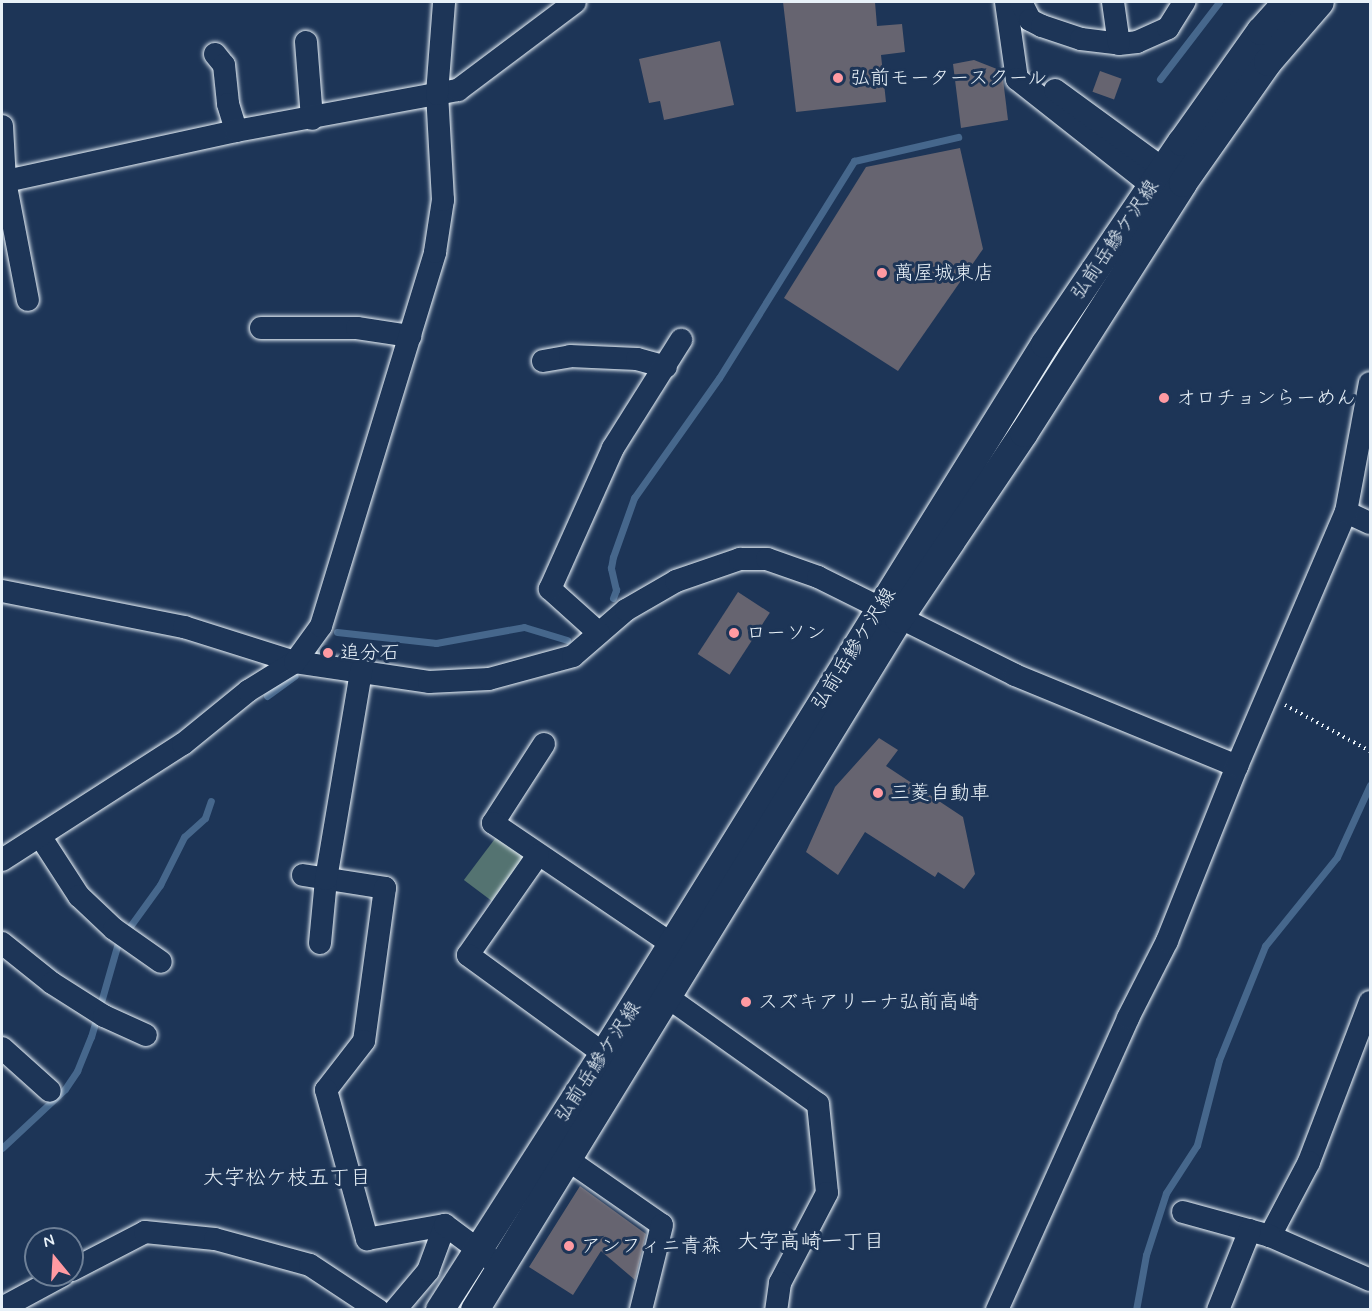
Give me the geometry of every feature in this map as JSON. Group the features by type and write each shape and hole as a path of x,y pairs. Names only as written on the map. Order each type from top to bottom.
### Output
{"main road":[{"name":"弘前岳鰺ケ沢線","path":"440,1310 478,1248 556,1152 604,1054 672,944 889,615 1045,344 1167,184 1261,31 1287,2"},
{"path":"1167,184 1320,2"},
{"path":"474,1310 500,1266 556,1152 666,996 889,615"}],"street":[{"path":"2,861 183,744 248,691 295,662 321,626 435,252 443,200 437,94 444,2"},
{"path":"3,181 236,131 312,119 458,90 575,2"},
{"path":"1006,2 1017,79 1167,184"},
{"path":"1021,2 1030,20 1041,26 1081,39 1119,44 1137,42 1168,28 1184,2"},
{"path":"1113,2 1119,44"},
{"path":"306,42 312,119"},
{"path":"996,47 1015,60"},
{"path":"215,54 224,65 228,104 236,131"},
{"path":"2,126 3,181 28,300"},
{"path":"261,328 357,328 410,336"},
{"path":"599,633 550,589 613,448 681,340"},
{"path":"543,361 592,357 637,360 666,367"},
{"path":"997,1310 1171,932 1237,766 1346,512 1371,383"},
{"path":"1346,512 1371,523"},
{"path":"2,591 184,627 295,662 429,682 489,679 573,656 626,610 676,581 740,559 767,559 796,569 1015,675 1237,766"},
{"path":"320,943 326,879 361,671"},
{"path":"544,744 493,823 672,944"},
{"path":"40,836 79,896 114,929 160,962"},
{"path":"538,855 468,955 604,1054"},
{"path":"303,875 385,888 364,1041 326,1090 367,1239 446,1226 500,1266"},
{"path":"2,943 52,983 99,1012 146,1035"},
{"path":"666,996 818,1104 827,1193 780,1283 776,1310"},
{"path":"1218,1310 1260,1233 1309,1162 1363,1049 1371,1002"},
{"path":"2,1048 50,1091"},
{"path":"556,1152 662,1225 641,1310"},
{"path":"1183,1212 1260,1233 1371,1280"},
{"path":"395,1310 428,1270 446,1226"},
{"path":"84,1264 145,1232 215,1239 310,1266 378,1310"},
{"path":"2,1308 41,1287"}],"path":[{"path":"1268,696 1371,751"}],"green space":[{"path":"497,836 525,857 492,901 464,880"}],"building":[{"name":"弘前モータースクール","path":"783,2 875,2 877,26 902,24 905,52 881,55 886,102 796,112"},
{"path":"720,41 734,105 664,120 660,101 649,103 639,59"},
{"path":"974,60 1002,71 1008,120 961,128 953,64"},
{"path":"1100,71 1122,79 1114,100 1092,92"},
{"name":"萬屋城東店","path":"960,148 983,249 898,371 784,298 866,167"},
{"name":"ローソン","path":"738,592 770,613 730,675 698,654"},
{"path":"879,738 898,750 886,766 963,817 975,874 964,889 938,872 935,877 865,832 838,875 806,852 835,787"},
{"path":"580,1186 646,1234 635,1280 601,1251 573,1295 529,1267"}],"waterway":[{"path":"1160,79 1219,2"},
{"path":"613,598 616,590 611,568 613,557 634,498 719,378 854,161 958,137"},
{"path":"337,632 436,643 524,627 567,640"},
{"path":"267,696 295,676"},
{"path":"1136,1310 1146,1255 1166,1193 1197,1145 1219,1060 1265,946 1337,857 1370,785"},
{"path":"2,1148 65,1089 77,1071 91,1037 118,943 160,885 184,837 205,818 211,801"}],"place":[{"name":"弘前モータースクール","path":"838,78"},
{"name":"萬屋城東店","path":"882,273"},
{"name":"オロチョンらーめん","path":"1164,398"},
{"name":"ローソン","path":"734,633"},
{"name":"追分石","path":"328,653"},
{"name":"三菱自動車","path":"878,793"},
{"name":"スズキアリーナ弘前高崎","path":"746,1002"},
{"name":"アンフィニ青森","path":"569,1246"}],"district":[{"name":"大字松ケ枝五丁目","path":"287,1178"},
{"name":"大字高崎一丁目","path":"811,1242"}]}
